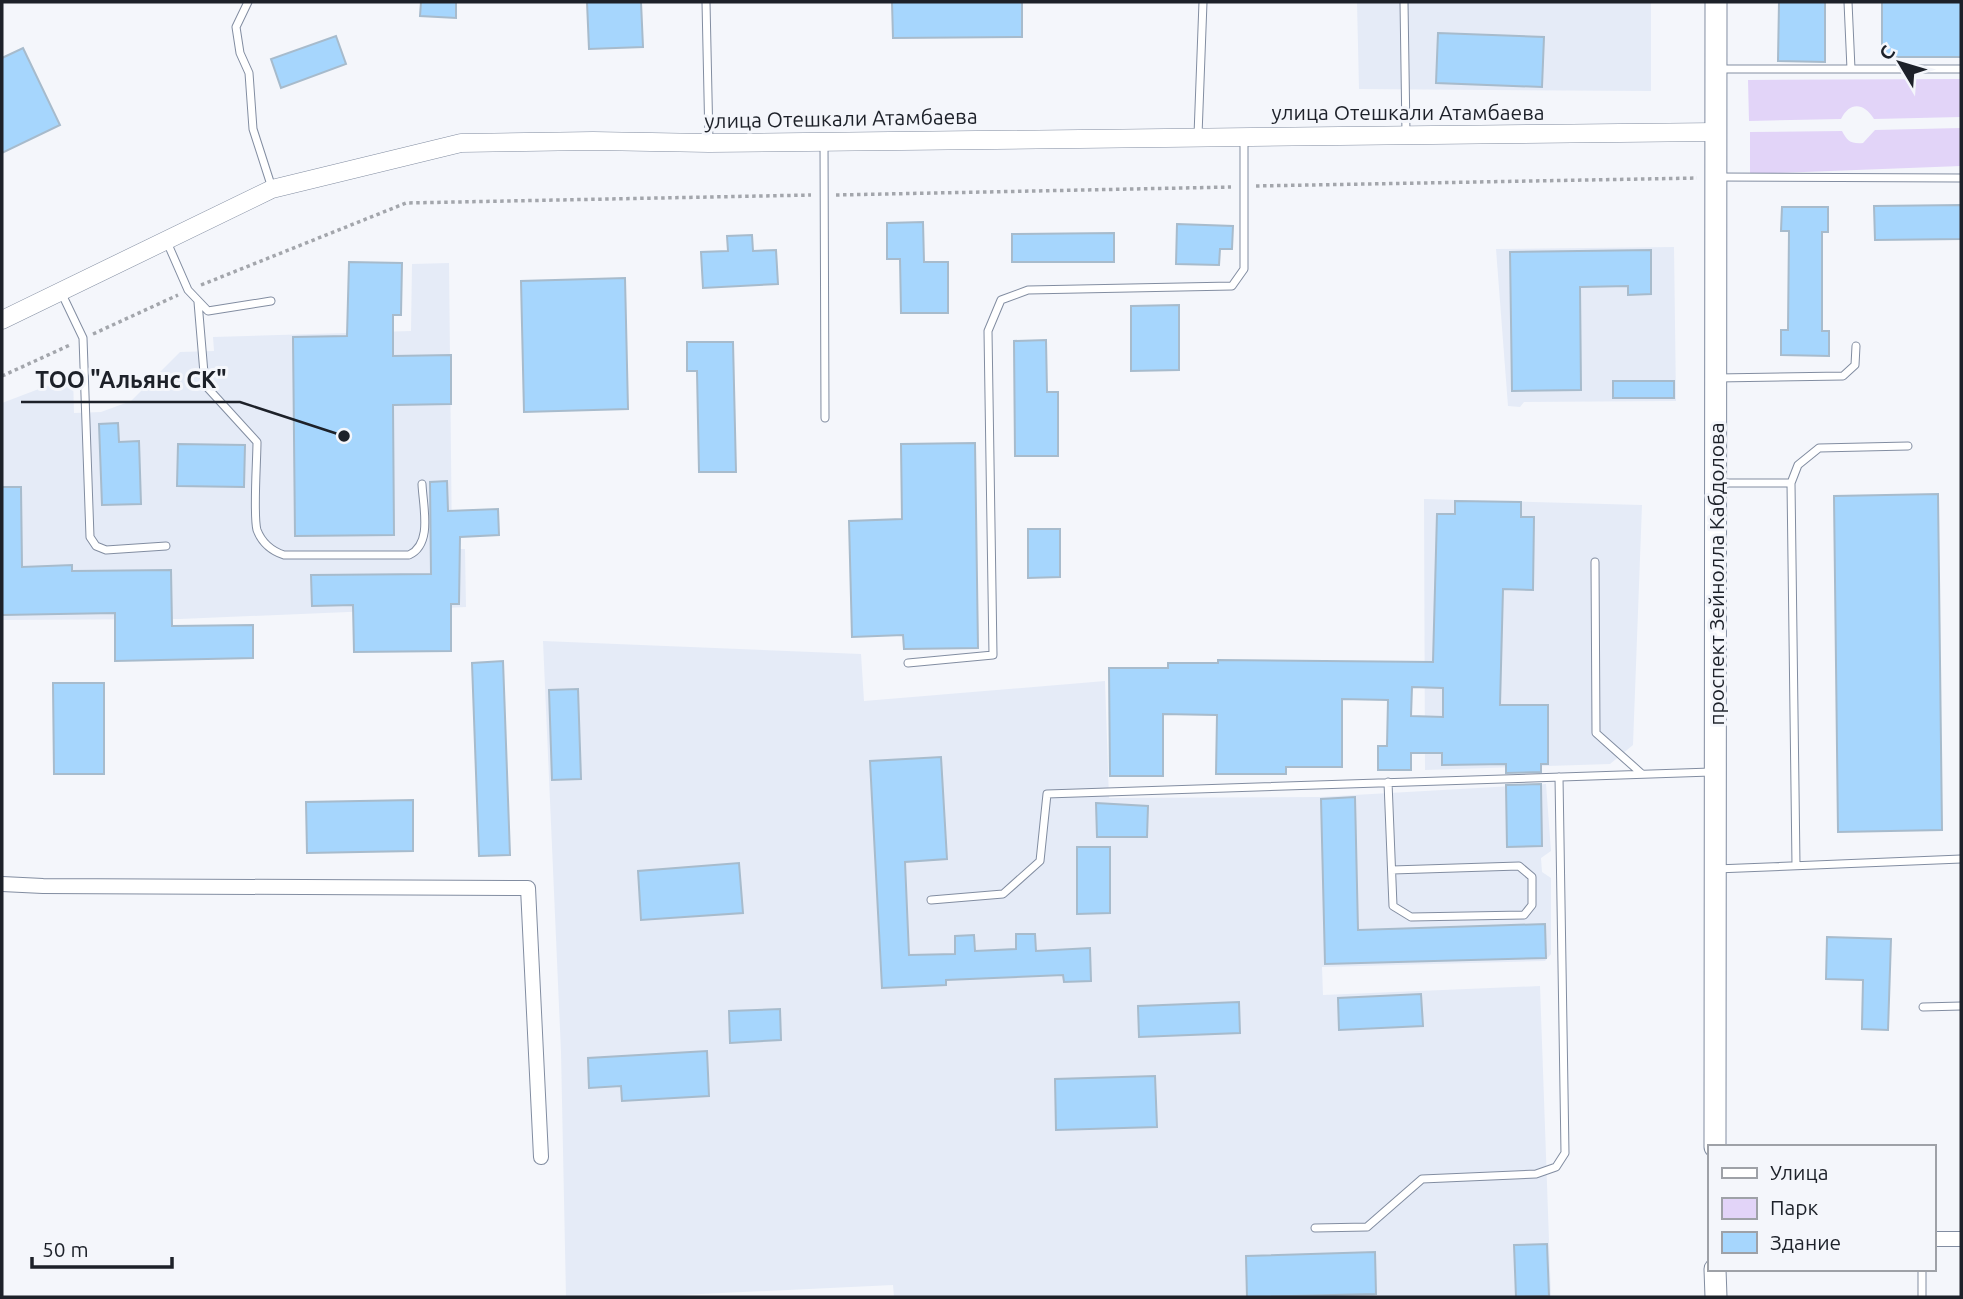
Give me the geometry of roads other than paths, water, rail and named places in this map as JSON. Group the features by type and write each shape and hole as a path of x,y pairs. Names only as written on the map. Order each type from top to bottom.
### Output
{"main road":[{"name":"проспект Зейнолла Кабдолова","path":"1715,1145 1716,2"},
{"path":"1715,1271 1716,1297"}],"street":[{"name":"улица Отешкали Атамбаева","path":"2,320 272,189 461,143 709,143 1716,132"},
{"path":"2,884 57,887 528,888 541,1157"},
{"path":"1935,1240 1961,1239"}],"lane":[{"path":"248,2 236,27 240,53 248,73 253,129 272,189"},
{"path":"706,2 709,143"},
{"path":"1198,136 1203,2"},
{"path":"1404,2 1406,135"},
{"path":"1848,2 1851,69"},
{"path":"1716,69 1961,69"},
{"path":"908,663 993,655 988,331 1001,300 1028,290 1232,286 1244,269 1244,136"},
{"path":"824,141 825,418"},
{"path":"1716,177 1961,178"},
{"path":"167,241 188,290 208,311 271,301"},
{"path":"60,292 83,338 90,537 96,545 106,550 166,546"},
{"path":"198,302 205,385 257,442 256,528 273,551 284,555 409,555 418,551 424,539 422,484"},
{"path":"1716,378 1843,376 1855,365 1856,346"},
{"path":"1796,865 1791,483 1798,465 1819,448 1908,446"},
{"path":"1716,483 1791,483"},
{"path":"1595,562 1596,733 1642,774"},
{"path":"931,900 1003,894 1040,861 1047,793 1716,772"},
{"path":"1315,1228 1367,1227 1422,1179 1536,1174 1556,1167 1565,1153 1559,777"},
{"path":"1388,782 1393,906 1411,917 1524,915 1531,905 1532,877 1519,866 1392,870"},
{"path":"1716,869 1961,859"},
{"path":"1923,1007 1961,1006"},
{"path":"1922,1271 1922,1297"}],"place":[{"name":"ТОО \"Альянс СК\"","path":"344,436"}]}
